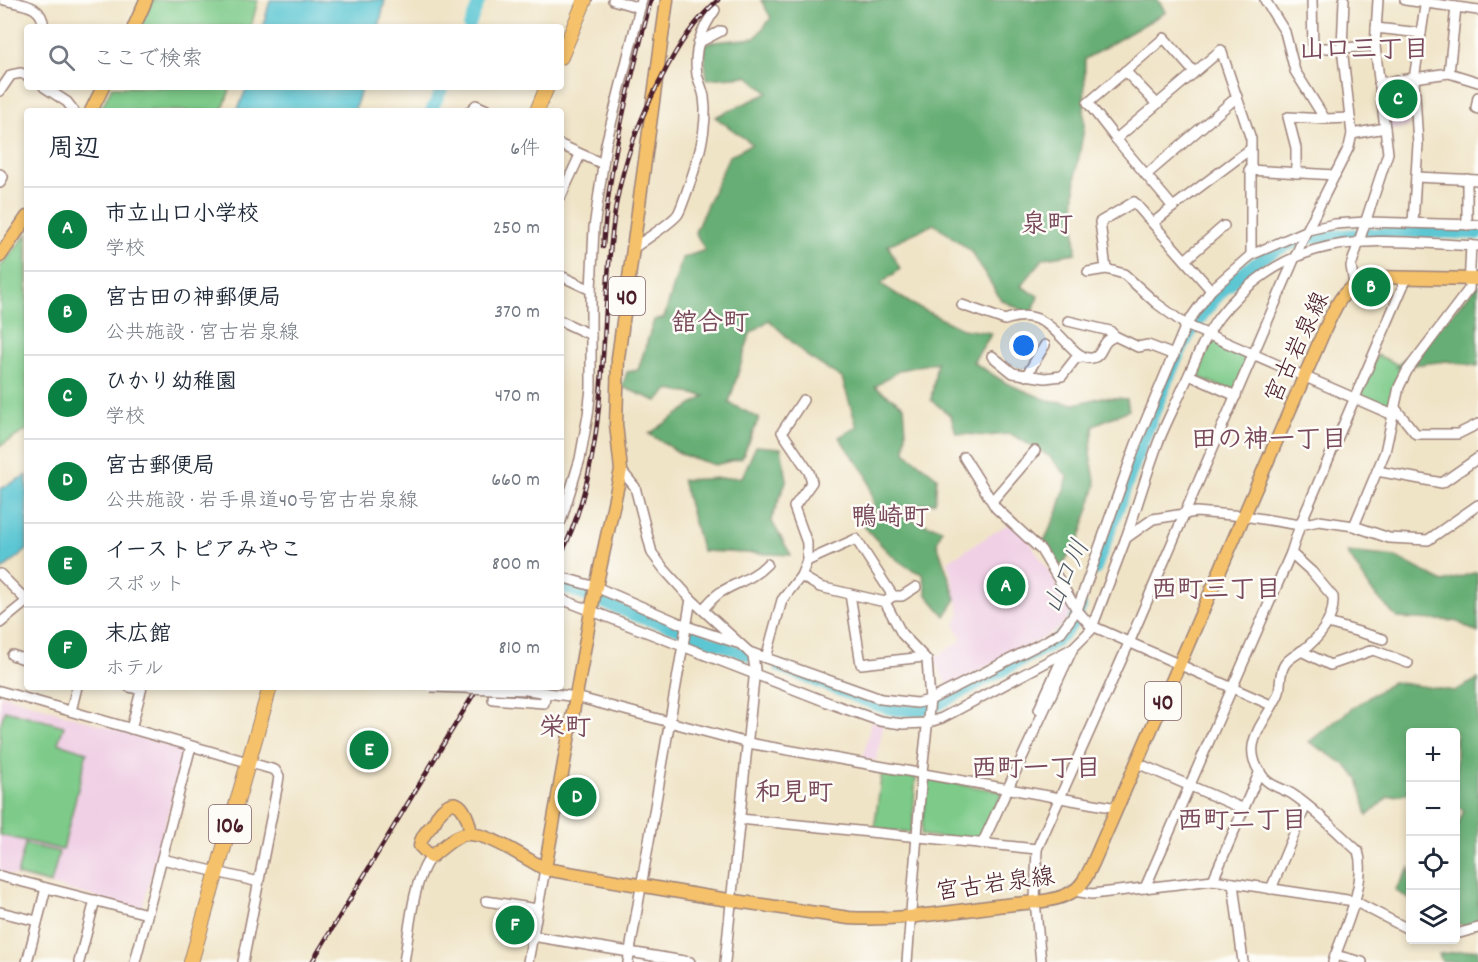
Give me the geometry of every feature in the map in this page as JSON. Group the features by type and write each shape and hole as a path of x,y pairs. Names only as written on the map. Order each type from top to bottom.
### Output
{"highway":[{"path":"564,50 585,0"},
{"path":"538,108 547,90"},
{"name":"106","path":"191,962 269,690"}],"main road":[{"path":"135,24 146,0"},
{"name":"40","path":"545,869 592,609 621,470 616,424 618,358 668,0"},
{"path":"93,108 102,90"},
{"path":"0,256 24,221"},
{"name":"宮古岩泉線","path":"471,833 484,836 545,869 849,918 911,916 1035,901 1064,896 1074,891 1087,875 1304,376 1333,312 1347,290 1354,284 1372,277 1474,279"},
{"path":"454,804 465,811 471,833 456,838 431,856 423,850 420,841 442,809 454,804"}],"street":[{"path":"4,0 35,8 40,12 43,24"},
{"path":"564,500 580,459 588,415 591,388 591,290 594,228 603,164 615,104 641,4 613,0"},
{"path":"1265,0 1285,32 1295,71 1325,119"},
{"path":"1312,0 1313,48 1375,46"},
{"path":"1041,962 1035,901 1037,849 1129,643 1306,232 1349,147 1352,134 1341,48 1344,0"},
{"path":"1354,284 1350,266 1388,153 1375,46 1378,0"},
{"path":"1405,0 1478,10"},
{"path":"1413,223 1418,144 1414,79 1425,1"},
{"path":"1449,73 1456,7"},
{"path":"634,248 678,215 691,178 701,146 704,118 704,97 696,60 698,43 703,27 715,10"},
{"path":"1376,28 1421,33"},
{"path":"698,43 721,31"},
{"path":"1173,207 1088,103 1164,38 1194,72"},
{"path":"1116,139 1221,50 1251,139 1249,170 1251,255"},
{"path":"1125,71 1157,104"},
{"path":"0,91 4,77 16,73 24,74"},
{"path":"1379,83 1449,73 1478,82"},
{"path":"55,90 72,108"},
{"path":"1146,175 1237,97"},
{"path":"1478,97 1476,108 1478,109"},
{"path":"1296,173 1296,148 1288,117 1350,118"},
{"path":"1352,134 1385,128"},
{"path":"564,147 603,164"},
{"path":"1153,223 1250,150"},
{"path":"564,190 580,155"},
{"path":"1249,170 1335,175"},
{"path":"0,174 3,177 0,183"},
{"path":"1416,177 1478,180"},
{"path":"1467,179 1467,225"},
{"path":"1106,269 1100,222 1134,202 1211,291"},
{"path":"564,578 766,658 881,699 916,703 930,700 1061,632 1077,610 1136,444 1188,326 1211,291 1251,255 1306,232 1335,224 1366,222 1478,225"},
{"path":"1185,260 1224,226"},
{"path":"1006,788 1073,648 1091,626 1126,538 1158,443 1206,334 1234,300 1269,271 1297,256 1316,250 1359,242 1475,245 1474,279 1407,371 1399,387 1385,452 1354,526"},
{"path":"1088,272 1106,269 1124,274 1156,303 1188,326 1354,398 1394,411 1416,434 1458,434 1478,424"},
{"path":"564,277 591,290"},
{"path":"1144,888 1291,553 1300,525 1407,277"},
{"path":"962,305 1005,320 1014,317 1037,318 1052,327 1082,357"},
{"path":"1068,321 1110,331 1115,336 1138,347 1148,345 1174,355"},
{"path":"564,323 591,335"},
{"path":"992,356 1013,373 1045,378 1062,376 1076,358 1098,356 1107,341 1115,336"},
{"path":"1026,376 1045,345"},
{"path":"1189,375 1236,396"},
{"path":"766,658 782,600 801,576 807,561 807,543 794,507 812,482 809,472 782,432 803,400"},
{"path":"993,500 1035,451"},
{"path":"964,457 996,508 1041,550 1077,610 1091,626 1271,705"},
{"path":"1377,471 1442,483 1478,458"},
{"path":"621,470 635,487 652,553 691,599 748,651 755,671 725,962"},
{"path":"1126,538 1153,519 1196,512 1244,516 1300,525 1319,521 1354,526 1389,538 1428,540 1478,505"},
{"path":"807,561 856,539 889,599 902,634 927,660 930,700 926,722 907,962"},
{"path":"1291,553 1312,572 1333,597 1328,623 1316,640 1284,665 1281,671 1279,693 1258,729 1252,749 1264,779 1306,805 1358,851 1361,859 1359,879 1354,901 1334,958 1362,962"},
{"path":"703,609 719,592 747,580 759,573 767,564"},
{"path":"0,574 24,598"},
{"path":"801,576 820,587 889,599 902,596 916,587"},
{"path":"850,594 861,664 924,657"},
{"path":"628,962 691,599"},
{"path":"564,600 755,671 831,704 880,720 903,724 942,718 1073,648"},
{"path":"0,623 24,603"},
{"path":"1328,623 1383,639"},
{"path":"1301,651 1330,664 1373,650 1408,663"},
{"path":"982,844 1064,654"},
{"path":"12,656 24,659"},
{"path":"71,711 76,690"},
{"path":"132,729 142,690"},
{"path":"494,690 493,699 544,703 546,693"},
{"path":"526,690 576,697 748,742 1117,808"},
{"path":"0,692 275,770 279,776 243,962"},
{"path":"135,962 191,746"},
{"path":"1137,762 1244,809"},
{"path":"1213,880 1260,771"},
{"path":"1271,889 1306,805"},
{"path":"740,819 1037,849"},
{"path":"404,962 419,878 425,863 431,856"},
{"path":"162,859 259,882"},
{"path":"528,962 545,869"},
{"path":"0,876 147,914"},
{"path":"1074,891 1092,894 1213,880 1354,901 1406,928"},
{"path":"1233,883 1243,962"},
{"path":"27,962 46,888"},
{"path":"80,962 95,900"},
{"path":"486,901 537,909"},
{"path":"0,912 37,921"},
{"path":"1460,933 1478,928"},
{"path":"532,936 690,962"}],"shaded area":[{"path":"1411,82 1414,113 1409,115 1408,127 1389,130 1381,85"},
{"path":"1010,523 1028,539 1074,610 1059,628 1043,638 948,686 933,659 962,640 955,625 960,613 948,561"},
{"path":"0,694 185,751 142,909 0,872"},
{"path":"871,721 884,723 876,761 863,759"}],"green space":[{"path":"153,0 258,0 252,24 141,24"},
{"path":"761,0 1158,0 1166,12 1085,59 1084,129 1076,172 1074,212 1076,253 1044,258 1021,286 1038,296 1032,315 1001,300 971,251 934,224 888,245 900,269 881,284 910,303 962,329 992,333 973,362 1006,383 1047,400 1075,404 1103,397 1127,399 1129,410 1094,425 1090,454 1096,485 1079,541 1061,566 1042,545 1057,514 1068,477 1049,456 1011,434 985,436 956,433 951,416 931,400 937,362 900,370 875,387 904,406 905,452 937,477 935,502 903,507 900,516 942,529 937,543 956,599 945,616 927,595 923,574 905,566 863,525 876,514 867,476 839,437 857,427 842,378 808,357 769,320 750,334 729,403 759,418 742,458 715,465 683,455 649,434 705,396 668,390 657,401 622,387 627,372 638,370 654,320 664,318 682,258 705,250 695,232 729,156 752,144 715,117 768,93 748,76 707,79 703,43 755,38 771,18"},
{"path":"110,90 230,90 223,108 102,108"},
{"path":"24,238 24,432 0,446 0,267"},
{"path":"1478,285 1478,366 1447,361 1396,367 1449,317"},
{"path":"1209,337 1250,356 1235,393 1192,374"},
{"path":"1377,355 1405,368 1389,410 1359,396"},
{"path":"756,446 781,448 787,479 771,520 791,555 702,551 682,480 742,477"},
{"path":"1347,552 1396,557 1443,582 1477,572 1478,633 1456,621 1397,618 1371,590"},
{"path":"1478,679 1478,919 1473,929 1460,924 1460,820 1464,810 1460,808 1460,728 1406,728 1406,794 1388,797 1367,816 1358,778 1343,763 1309,742 1355,706 1393,682 1455,691"},
{"path":"5,710 64,726 58,743 87,752 63,850 0,835 0,725"},
{"path":"882,771 916,775 912,832 874,830"},
{"path":"927,778 1003,792 979,842 921,835"},
{"path":"25,844 59,852 51,884 17,875"},
{"path":"1406,874 1406,897 1395,890"},
{"path":"1478,949 1478,962 1442,962 1439,954"}],"water":[{"path":"270,0 385,0 380,24 264,24"},
{"path":"246,90 361,90 355,108 238,108"},
{"path":"24,477 24,552 0,571 0,489"}],"waterway":[{"path":"470,24 480,0"},
{"path":"432,108 442,90"},
{"name":"山口川","path":"1095,570 1178,356 1202,316 1225,288 1253,264 1268,255 1285,246 1316,237 1389,233 1478,234"},
{"name":"山口川","path":"564,587 644,619 670,626 758,659"},
{"name":"山口川","path":"780,667 876,705 894,710 918,711 939,704 1047,647 1068,630 1081,606"}],"railway":[{"path":"603,247 615,153 651,0"},
{"path":"564,548 578,513 597,427 610,249 623,172 640,123 667,67 693,26 718,0"},
{"path":"312,962 476,690"}],"place":[{"name":"ひかり幼稚園","path":"1398,99"},
{"name":"宮古田の神郵便局","path":"1371,287"},
{"name":"市立山口小学校","path":"1006,586"},
{"name":"イーストピアみやこ","path":"369,750"},
{"name":"宮古郵便局","path":"577,797"},
{"name":"末広館","path":"515,925"}],"district":[{"name":"山口三丁目","path":"1364,48"},
{"name":"泉町","path":"1047,223"},
{"name":"舘合町","path":"710,321"},
{"name":"田の神一丁目","path":"1269,438"},
{"name":"鴨崎町","path":"890,516"},
{"name":"西町三丁目","path":"1216,588"},
{"name":"栄町","path":"565,726"},
{"name":"西町一丁目","path":"1036,767"},
{"name":"和見町","path":"794,791"},
{"name":"西町二丁目","path":"1242,819"}]}
